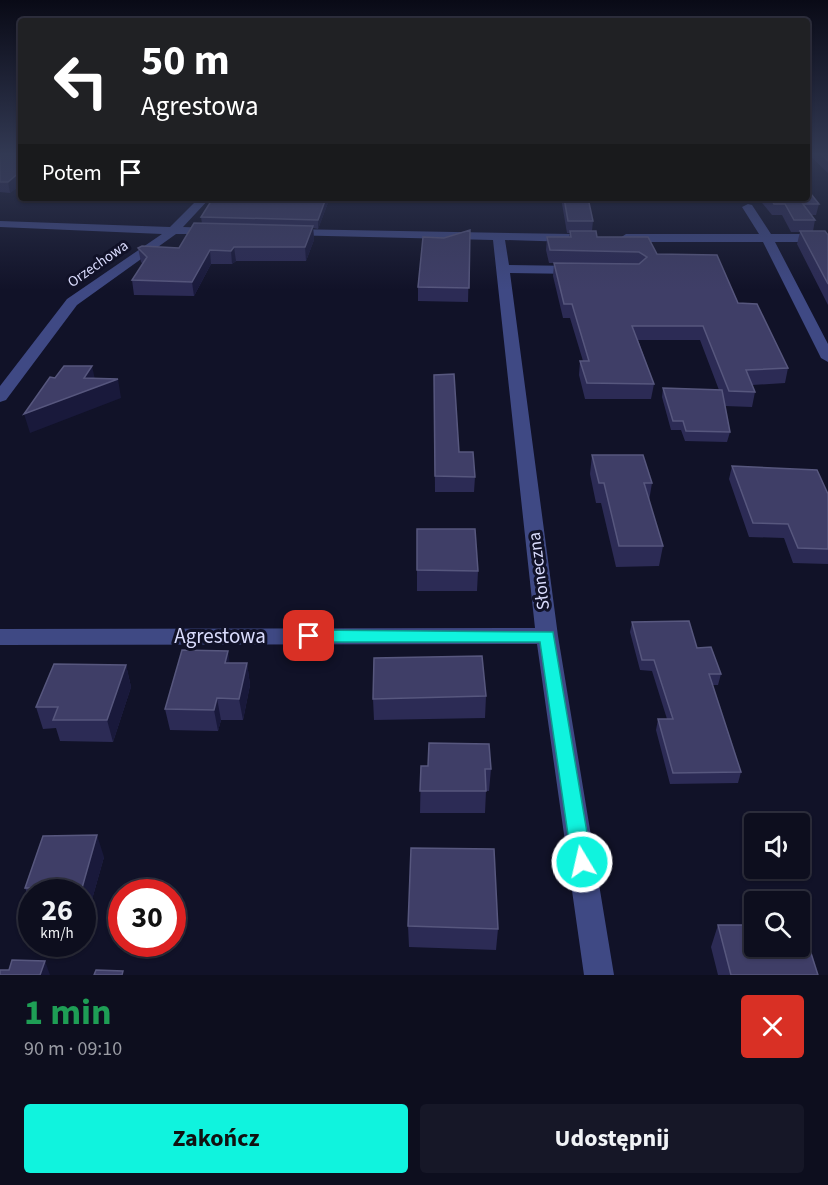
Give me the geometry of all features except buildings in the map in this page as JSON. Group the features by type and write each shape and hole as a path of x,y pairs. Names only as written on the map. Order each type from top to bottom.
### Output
{"street":[{"name":"Orzechowa","path":"0,397 72,302 173,231 202,201"},
{"path":"748,207 768,239 828,358"},
{"path":"0,224 231,232"},
{"path":"278,233 581,238"},
{"name":"Słoneczna","path":"499,237 547,636 599,975"},
{"path":"616,238 828,238"},
{"path":"503,269 594,270"},
{"name":"Agrestowa","path":"0,637 547,636"}],"route":[{"path":"309,636 547,636 582,862"}]}
